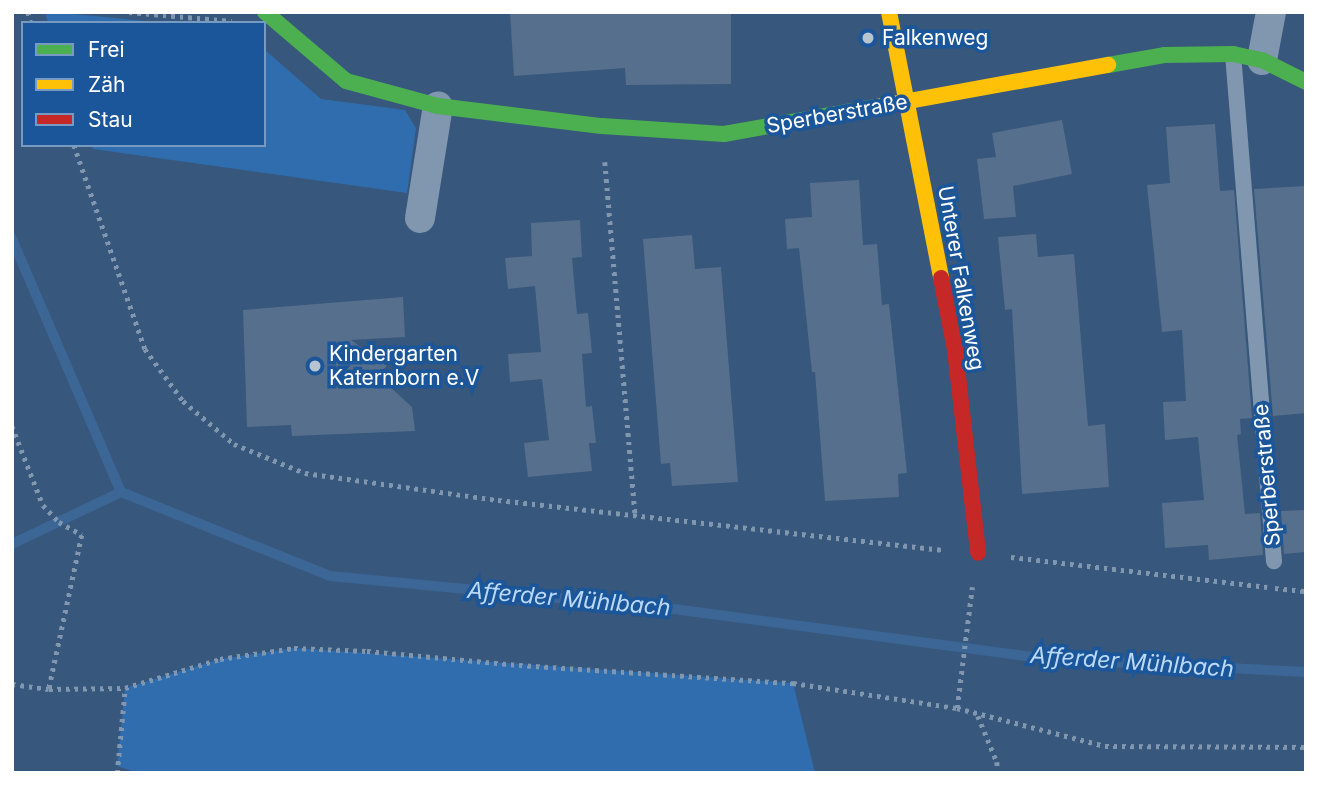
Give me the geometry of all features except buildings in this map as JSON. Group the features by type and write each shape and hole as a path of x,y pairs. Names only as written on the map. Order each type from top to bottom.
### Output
{"street":[{"name":"Unterer Falkenweg","path":"889,12 955,350 978,553"},
{"path":"1247,57 1271,12"},
{"name":"Sperberstraße","path":"266,14 346,81 438,106 602,126 724,134 906,102 1042,74 1164,54 1247,57 1306,82"},
{"path":"420,218 438,106"}],"lane":[{"name":"Sperberstraße","path":"1247,57 1274,561"}],"path":[{"path":"129,12 228,21"},
{"path":"242,21 266,14"},
{"path":"602,126 635,516"},
{"path":"75,147 145,349 183,401 234,444 304,473 635,516 1306,591"},
{"path":"12,426 43,505 59,522 82,535 49,689"},
{"path":"957,708 969,608"},
{"path":"12,684 49,689 125,688 220,659 293,648 793,683 957,708 978,716 1105,746 1306,747"},
{"path":"117,773 125,688"},
{"path":"978,716 997,762 998,773"}],"shaded area":[{"path":"45,12 145,21 47,21"},
{"path":"266,51 321,99 405,110 416,128 407,193 93,149 266,147"},
{"path":"294,648 793,683 815,773 138,773 117,766 125,688 220,659"}],"waterway":[{"name":"Afferder Mühlbach","path":"12,239 121,492 330,576 681,610 1049,659 1306,672"},
{"path":"12,544 121,492"}],"traffic: fast":[{"path":"265,12 346,81 438,106 602,126 724,134 876,107"},
{"path":"1108,65 1164,55 1233,54 1262,60 1306,82"}],"traffic: slow":[{"path":"889,12 941,278"},
{"path":"876,107 1108,65"}],"traffic: jam":[{"path":"941,278 955,350 978,553"}],"place":[{"name":"Falkenweg","path":"868,38"},
{"name":"Kindergarten Katernborn e.V","path":"315,366"}]}
